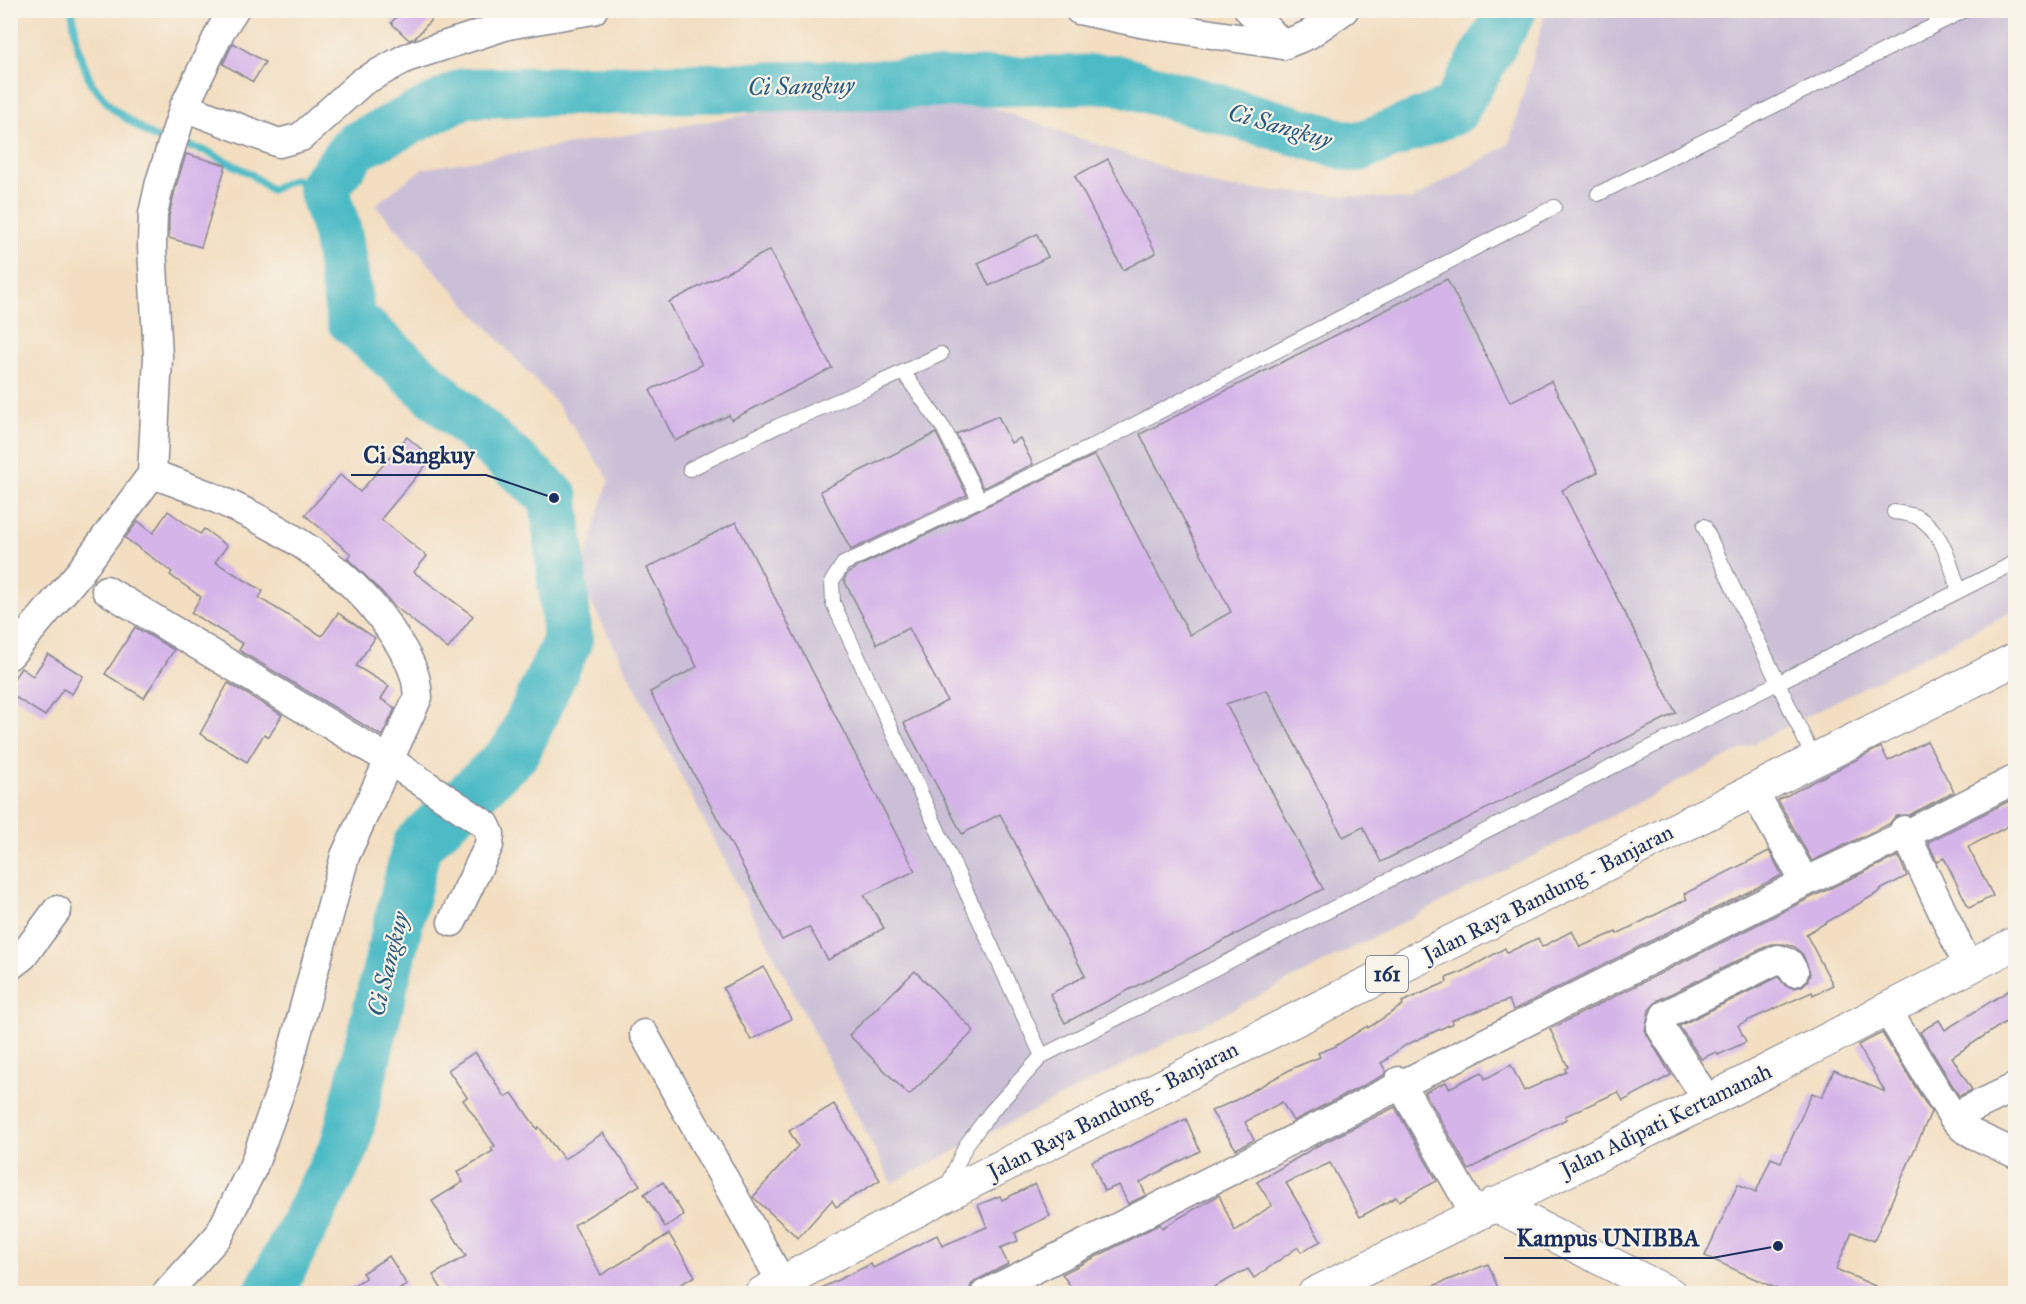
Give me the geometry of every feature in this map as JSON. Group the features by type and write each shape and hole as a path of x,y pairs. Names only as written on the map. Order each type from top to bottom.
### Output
{"main road":[{"name":"Jalan Raya Bandung - Banjaran","path":"772,1288 943,1196 2016,659"},
{"name":"Jalan Adipati Kertamanah","path":"1314,1293 1708,1101 2016,943"},
{"path":"1484,1209 1670,1293"}],"street":[{"path":"10,655 80,572 152,474 158,357 152,246 153,214 160,182 178,128 221,30 234,10"},
{"path":"178,128 279,143 301,137 362,82 406,58 508,25 594,10"},
{"path":"1079,10 1139,17 1283,45 1308,35 1344,10"},
{"path":"1249,10 1283,45"},
{"path":"152,474 235,507 295,540 350,582 380,614 404,650 415,675 418,697 345,856 285,1078 253,1167 219,1235 166,1293"},
{"path":"106,590 388,760 486,825 490,834 489,845 452,922"},
{"path":"985,1293 1805,882 2016,779"},
{"path":"1753,790 1805,882"},
{"path":"1907,834 1904,830 1968,966"},
{"path":"10,966 23,956 57,910"},
{"path":"1708,1101 1661,1028 1665,1015 1778,959 1789,963 1794,972"},
{"path":"1887,1010 1953,1117 1963,1128 2016,1154"},
{"path":"644,1034 772,1288"},
{"path":"1401,1085 1399,1081 1484,1209"},
{"path":"1953,1117 2016,1087"}],"lane":[{"path":"1598,194 1965,10"},
{"path":"1042,1056 833,603 832,580 843,564 1102,442 1554,207"},
{"path":"690,469 778,426 941,354"},
{"path":"903,372 944,429 980,501"},
{"path":"1894,512 1917,516 1930,526 1946,553 1959,591"},
{"path":"1704,526 1814,759"},
{"path":"943,1196 966,1145 991,1112 1042,1056 2016,562"}],"shaded area":[{"path":"1546,11 2015,11 2015,610 892,1183 579,579 609,479 558,405 375,205 422,169 926,85 1220,187 1411,200 1509,144"}],"building":[{"path":"402,10 440,10 415,38 409,40 391,23"},
{"path":"233,43 265,62 253,82 223,64"},
{"path":"186,154 226,165 201,247 169,238 169,216"},
{"path":"1108,159 1156,253 1123,270 1075,176"},
{"path":"1037,234 1048,257 989,286 978,263"},
{"path":"770,250 832,368 731,420 729,415 675,441 650,390 702,365 669,302"},
{"path":"1447,279 1510,402 1551,381 1598,472 1562,490 1676,713 1381,862 1363,827 1343,837 1267,690 1226,704 1323,889 1065,1023 1050,994 1085,976 1000,814 962,834 904,723 947,701 909,628 877,644 844,580 847,574 859,566 1095,455 1190,635 1231,612 1140,434"},
{"path":"998,416 1011,443 1020,438 1033,464 983,488 956,434"},
{"path":"936,433 967,495 851,550 820,491"},
{"path":"407,437 432,458 381,519 427,556 414,572 473,616 448,649 392,604 347,558 351,554 305,515 340,475 360,492"},
{"path":"168,511 200,534 204,529 227,546 215,562 263,591 259,598 322,636 338,613 375,638 356,666 389,686 381,699 395,708 382,736 245,654 239,650 243,644 191,613 201,597 170,575 172,572 125,538 138,521 153,533"},
{"path":"736,522 915,871 864,895 884,928 828,960 809,927 782,940 650,692 697,667 647,568"},
{"path":"135,627 174,650 144,698 105,674"},
{"path":"48,654 83,676 72,694 63,689 45,716 10,694 10,684 21,668 33,676"},
{"path":"228,683 282,715 269,737 264,734 247,762 200,734"},
{"path":"1927,741 1954,792 1909,815 1896,816 1889,824 1812,861 1778,800 1881,747 1888,761"},
{"path":"2015,798 2016,822 1968,847 1993,896 1969,908 1944,858 1937,862 1928,842"},
{"path":"1769,851 1782,875 1513,1010 1509,1000 1452,1020 1453,1023 1406,1045 1387,1058 1381,1063 1386,1071 1384,1075 1293,1121 1282,1102 1245,1122 1254,1140 1236,1149 1211,1111 1234,1101 1293,1068 1320,1057 1318,1053 1334,1047 1367,1026 1368,1028 1403,1005 1402,1002 1447,982 1446,978 1462,972 1505,948 1507,953 1538,938 1542,947 1572,931 1580,947 1616,932 1617,934 1687,899 1684,894"},
{"path":"1898,856 1907,876 1806,934 1833,985 1738,1025 1746,1042 1718,1055 1716,1052 1701,1059 1679,1026 1778,977 1786,986 1794,988 1802,986 1808,980 1810,973 1803,955 1795,947 1771,944 1658,1000 1649,1010 1645,1031 1671,1075 1623,1101 1618,1092 1565,1116 1567,1119 1506,1148 1469,1170 1425,1092 1446,1082 1449,1088 1482,1072 1485,1079 1511,1065 1524,1091 1566,1072 1565,1069 1568,1067 1550,1029"},
{"path":"764,967 791,1019 751,1040 723,988"},
{"path":"915,971 974,1031 909,1095 849,1035"},
{"path":"2016,986 2016,1015 1952,1057 1972,1090 1959,1096 1920,1032 1939,1020 1945,1030"},
{"path":"1882,1033 1931,1112 1874,1241 1852,1232 1836,1269 1891,1293 1786,1293 1705,1256 1738,1184 1756,1192 1771,1158 1781,1162 1812,1093 1822,1097 1834,1070 1885,1092 1858,1045"},
{"path":"475,1052 505,1097 512,1093 537,1129 539,1127 564,1159 603,1133 640,1185 574,1225 601,1275 669,1234 695,1276 666,1293 444,1293 433,1275 466,1256 432,1201 463,1182 457,1172 493,1151 491,1148 495,1146 463,1100 467,1097 448,1070"},
{"path":"834,1104 880,1180 836,1207 832,1200 798,1238 753,1197 798,1146 789,1131"},
{"path":"1395,1107 1437,1181 1399,1201 1396,1197 1360,1217 1330,1163 1286,1183 1321,1241 1301,1252 1298,1247 1254,1278 1248,1269 1203,1293 1075,1293 1062,1274 1160,1224 1162,1228 1219,1195 1235,1231 1272,1205 1257,1182 1317,1146"},
{"path":"1186,1119 1200,1151 1140,1182 1146,1195 1128,1204 1119,1185 1104,1191 1092,1161 1128,1147"},
{"path":"663,1182 684,1215 665,1227 644,1194"},
{"path":"1035,1184 1050,1216 1015,1233 1018,1241 1000,1248 1008,1264 977,1280 971,1285 969,1293 811,1293 871,1264 873,1268 937,1235 942,1246 987,1227 978,1205 1000,1196 1002,1200"},
{"path":"389,1256 407,1285 393,1293 340,1293 366,1278 362,1273"},
{"path":"1488,1264 1500,1293 1418,1293 1418,1292"}],"waterway":[{"path":"72,10 78,49 91,83 113,109 153,137 206,151 251,174 271,190 294,179 323,188"},
{"name":"Ci Sangkuy","path":"268,1294 345,1146 417,845 516,751 568,640 554,498 351,319 337,232 323,188 355,147 465,93 1115,79 1356,148 1454,110 1512,10"}],"place":[{"name":"Ci Sangkuy","path":"554,498"},
{"name":"Kampus UNIBBA","path":"1778,1246"}]}
